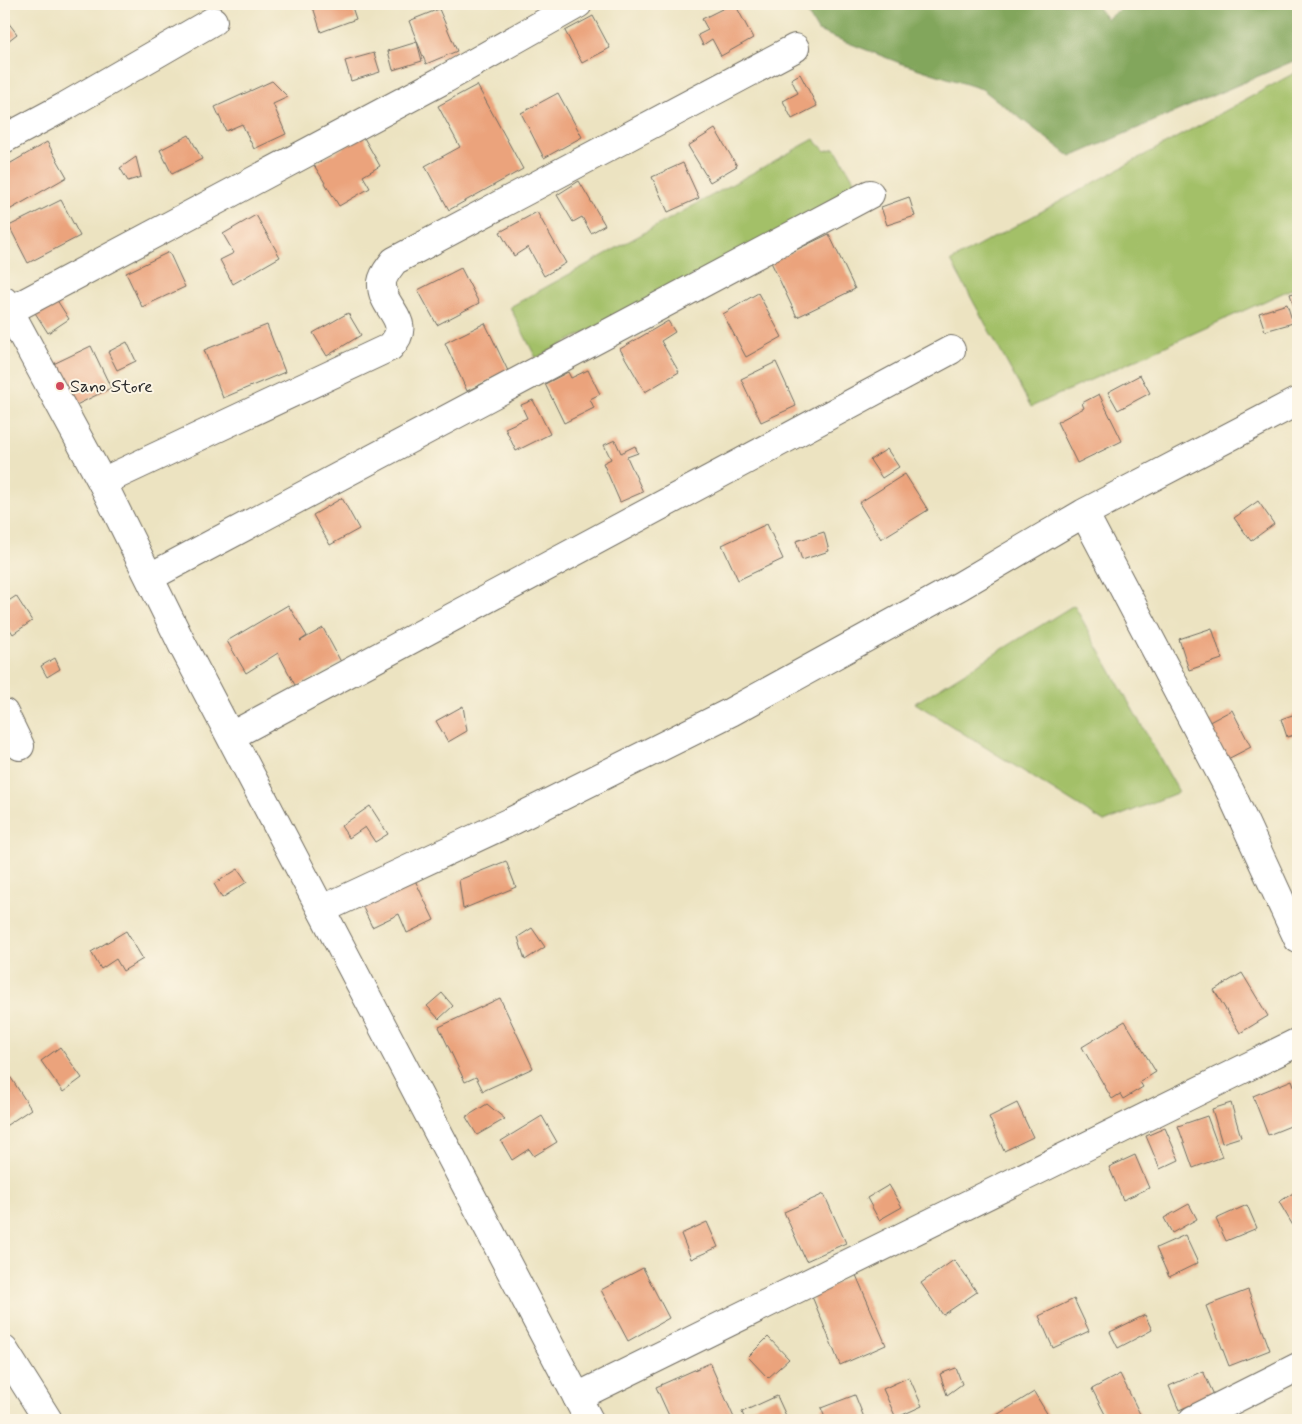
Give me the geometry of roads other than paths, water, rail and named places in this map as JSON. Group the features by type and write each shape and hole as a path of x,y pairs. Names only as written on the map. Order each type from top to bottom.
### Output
{"street":[{"path":"578,4 446,79 5,309 102,482 183,646 323,909 583,1409 1298,1042"},
{"path":"4,139 64,107 213,21"},
{"path":"102,482 390,347 401,332 398,321 385,297 382,282 394,261 795,48"},
{"path":"150,577 870,194"},
{"path":"231,736 951,350"},
{"path":"323,909 512,821 731,712 960,586 1084,512 1298,401"},
{"path":"1084,512 1231,793 1298,939"},
{"path":"4,713 20,746"},
{"path":"4,1350 48,1420"},
{"path":"1193,1420 1298,1367"}],"place":[{"name":"Sano Store","path":"60,386"}]}
